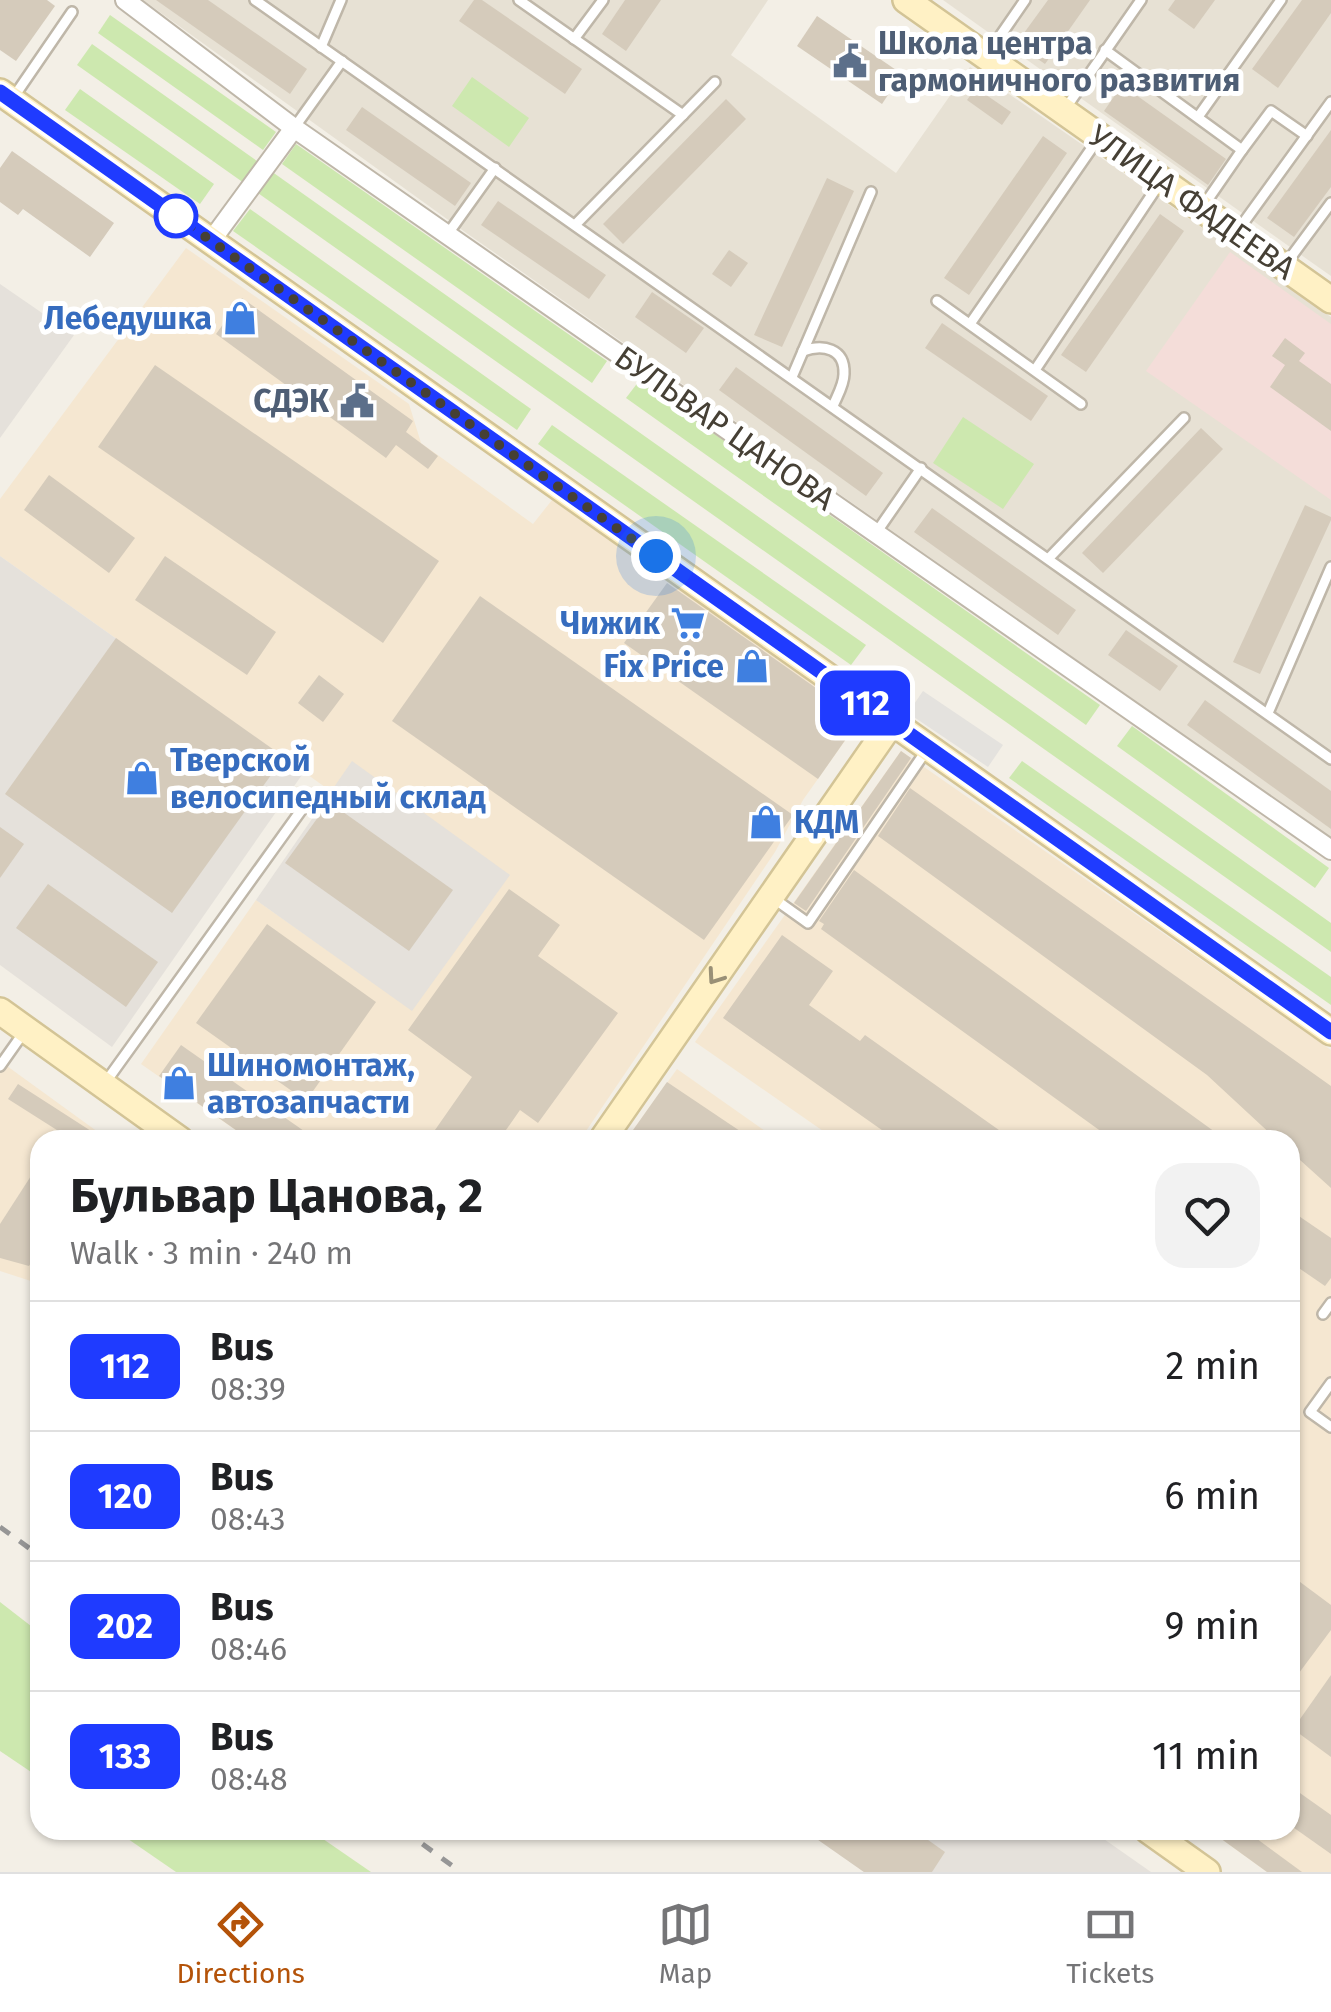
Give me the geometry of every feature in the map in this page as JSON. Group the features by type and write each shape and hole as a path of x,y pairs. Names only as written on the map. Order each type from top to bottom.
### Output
{"street":[{"name":"БУЛЬВАР ЦАНОВА","path":"125,0 294,128 1331,850"},
{"name":"УЛИЦА ФАДЕЕВА","path":"906,0 1331,300"},
{"path":"6,96 1331,1032"},
{"path":"211,242 294,128"},
{"path":"609,1130 892,722"},
{"path":"0,1011 166,1130"},
{"path":"1162,1840 1206,1872"}],"lane":[{"path":"254,0 1331,758"},
{"path":"321,47 341,0"},
{"path":"518,0 682,115"},
{"path":"574,39 603,0"},
{"path":"986,56 1026,0"},
{"path":"1064,111 1140,0"},
{"path":"1198,117 1281,0"},
{"path":"6,96 72,12"},
{"path":"1106,50 1242,150"},
{"path":"294,128 342,61"},
{"path":"575,225 715,82"},
{"path":"1236,233 1331,102"},
{"path":"1202,208 1271,111 1306,136"},
{"path":"970,324 1100,137"},
{"path":"448,235 495,168"},
{"path":"1035,370 1162,180"},
{"path":"792,377 871,192"},
{"path":"1284,267 1331,202"},
{"path":"937,301 1082,404"},
{"path":"803,351 818,346 832,349 840,358 845,372 833,406"},
{"path":"1048,558 1184,418"},
{"path":"876,533 921,468"},
{"path":"1268,713 1331,567"},
{"path":"770,897 808,922 928,748"},
{"path":"104,1085 310,798"},
{"path":"0,1066 26,1029"},
{"path":"1323,1314 1331,1303"},
{"path":"1331,1383 1310,1412 1331,1426"}],"shaded area":[{"path":"143,0 768,0 731,55 896,173 970,67 1331,317 1331,838 465,232"},
{"path":"943,0 1331,0 1331,276 1304,257"},
{"path":"186,248 409,404 421,443 533,524 552,500 861,718 587,1130 236,1130 141,1064 256,900 412,1010 353,762 332,792 0,556 0,499"},
{"path":"1230,252 1331,324 1331,500 1146,371"},
{"path":"0,284 74,335 0,438"},
{"path":"0,556 304,772 112,1047 0,965"},
{"path":"923,691 1003,745 988,767 908,713"},
{"path":"901,751 1331,1050 1331,1872 1267,1872 1223,1840 1300,1840 1300,1130 822,1130 695,1042"},
{"path":"352,761 510,875 412,1011 256,900"},
{"path":"0,1061 95,1130 30,1130 30,1281 0,1271"},
{"path":"677,1069 764,1130 633,1130"},
{"path":"818,1840 1105,1840 1151,1872 864,1872"}],"green space":[{"path":"110,15 276,132 263,150 98,33"},
{"path":"92,44 1331,923 1331,952 77,65"},
{"path":"472,77 529,118 509,147 452,106"},
{"path":"80,89 214,184 200,204 65,110"},
{"path":"296,144 607,361 592,383 282,164"},
{"path":"250,209 531,409 517,430 233,231"},
{"path":"639,381 1100,705 1086,725 626,398"},
{"path":"963,417 1034,464 1003,509 933,463"},
{"path":"552,425 866,645 851,665 538,444"},
{"path":"1132,726 1329,868 1315,888 1117,746"},
{"path":"1022,761 1331,977 1331,1005 1009,778"},
{"path":"0,1602 30,1625 30,1771 0,1751"},
{"path":"130,1840 325,1840 371,1872 176,1872"}],"building":[{"path":"0,0 47,0 55,6 16,61 0,50"},
{"path":"156,0 208,0 307,69 290,94"},
{"path":"474,0 482,0 582,69 565,94 459,21"},
{"path":"625,0 661,0 626,51 602,34"},
{"path":"1048,0 1090,0 1045,64 1016,44"},
{"path":"1175,0 1215,0 1194,29 1168,10"},
{"path":"1302,0 1331,0 1331,13 1278,88 1252,69"},
{"path":"817,16 902,74 882,104 797,46"},
{"path":"1122,85 1226,159 1208,185 1104,111"},
{"path":"976,88 1011,112 1002,125 967,100"},
{"path":"726,99 746,119 623,244 603,224"},
{"path":"362,107 471,183 455,206 346,130"},
{"path":"1331,130 1331,187 1294,237 1267,218"},
{"path":"1043,136 1067,153 969,295 944,278"},
{"path":"12,151 114,223 90,257 23,209 18,215 0,202 0,168"},
{"path":"827,178 854,191 782,347 754,335"},
{"path":"498,201 606,275 589,299 481,225"},
{"path":"1160,214 1184,231 1086,372 1061,355"},
{"path":"729,250 748,263 731,287 712,274"},
{"path":"652,292 704,328 686,353 635,317"},
{"path":"242,298 413,421 406,432 438,456 428,469 396,445 386,458 216,334"},
{"path":"942,323 1048,396 1031,421 925,348"},
{"path":"1285,338 1305,353 1299,361 1331,384 1331,431 1270,387 1285,365 1272,356"},
{"path":"155,365 439,561 383,643 98,447"},
{"path":"736,367 883,473 866,496 719,390"},
{"path":"1201,428 1223,449 1103,573 1082,553"},
{"path":"49,475 135,538 109,573 24,510"},
{"path":"1305,505 1331,520 1260,674 1233,662"},
{"path":"932,508 1076,610 1058,635 914,532"},
{"path":"165,556 276,632 247,675 135,600"},
{"path":"667,583 860,719 818,779 624,643"},
{"path":"480,596 793,815 704,940 392,721"},
{"path":"1126,630 1178,666 1160,691 1108,655"},
{"path":"116,638 284,757 172,913 5,794"},
{"path":"319,675 344,694 323,722 298,703"},
{"path":"1205,700 1331,791 1331,829 1187,725"},
{"path":"901,751 911,758 806,911 794,903"},
{"path":"910,788 1331,1086 1331,1188 1300,1160 1300,1130 1266,1130 1207,1075 878,836"},
{"path":"329,802 453,890 409,951 285,863"},
{"path":"0,827 24,844 0,878"},
{"path":"854,870 1212,1130 1099,1130 821,929 824,924 819,921"},
{"path":"48,884 158,962 126,1007 16,928"},
{"path":"509,889 560,925 538,956 618,1013 538,1123 520,1110 506,1130 435,1130 472,1077 408,1030"},
{"path":"267,924 376,1002 306,1101 196,1023"},
{"path":"782,935 833,971 809,1005 860,1041 865,1035 999,1130 882,1130 723,1018"},
{"path":"181,1045 303,1130 236,1130 159,1076"},
{"path":"667,1082 739,1130 633,1130"},
{"path":"18,1084 89,1130 57,1130 8,1099"},
{"path":"30,1178 29,1266 0,1258 0,1224"},
{"path":"1300,1217 1331,1238 1331,1278 1325,1286 1300,1269"},
{"path":"1300,1582 1331,1605 1331,1630 1300,1672"},
{"path":"1331,1675 1331,1757 1300,1734 1300,1719"},
{"path":"1300,1793 1331,1815 1331,1854 1300,1832"},
{"path":"818,1840 928,1840 945,1852 932,1872 864,1872"},
{"path":"1223,1840 1259,1840 1302,1872 1267,1872"}],"railway":[{"path":"0,1527 30,1549"},
{"path":"417,1840 461,1872"}],"bus line":[{"name":"112","path":"0,92 1331,1032"}],"place":[{"name":"Школа центра гармоничного развития","path":"850,61"},
{"name":"Лебедушка","path":"240,318"},
{"name":"СДЭК","path":"357,401"},
{"name":"Чижик","path":"688,623"},
{"name":"Fix Price","path":"752,666"},
{"name":"Тверской велосипедный склад","path":"142,778"},
{"name":"КДМ","path":"766,822"},
{"name":"Шиномонтаж, автозапчасти","path":"179,1083"}],"route":[{"path":"176,216 656,556"}]}
